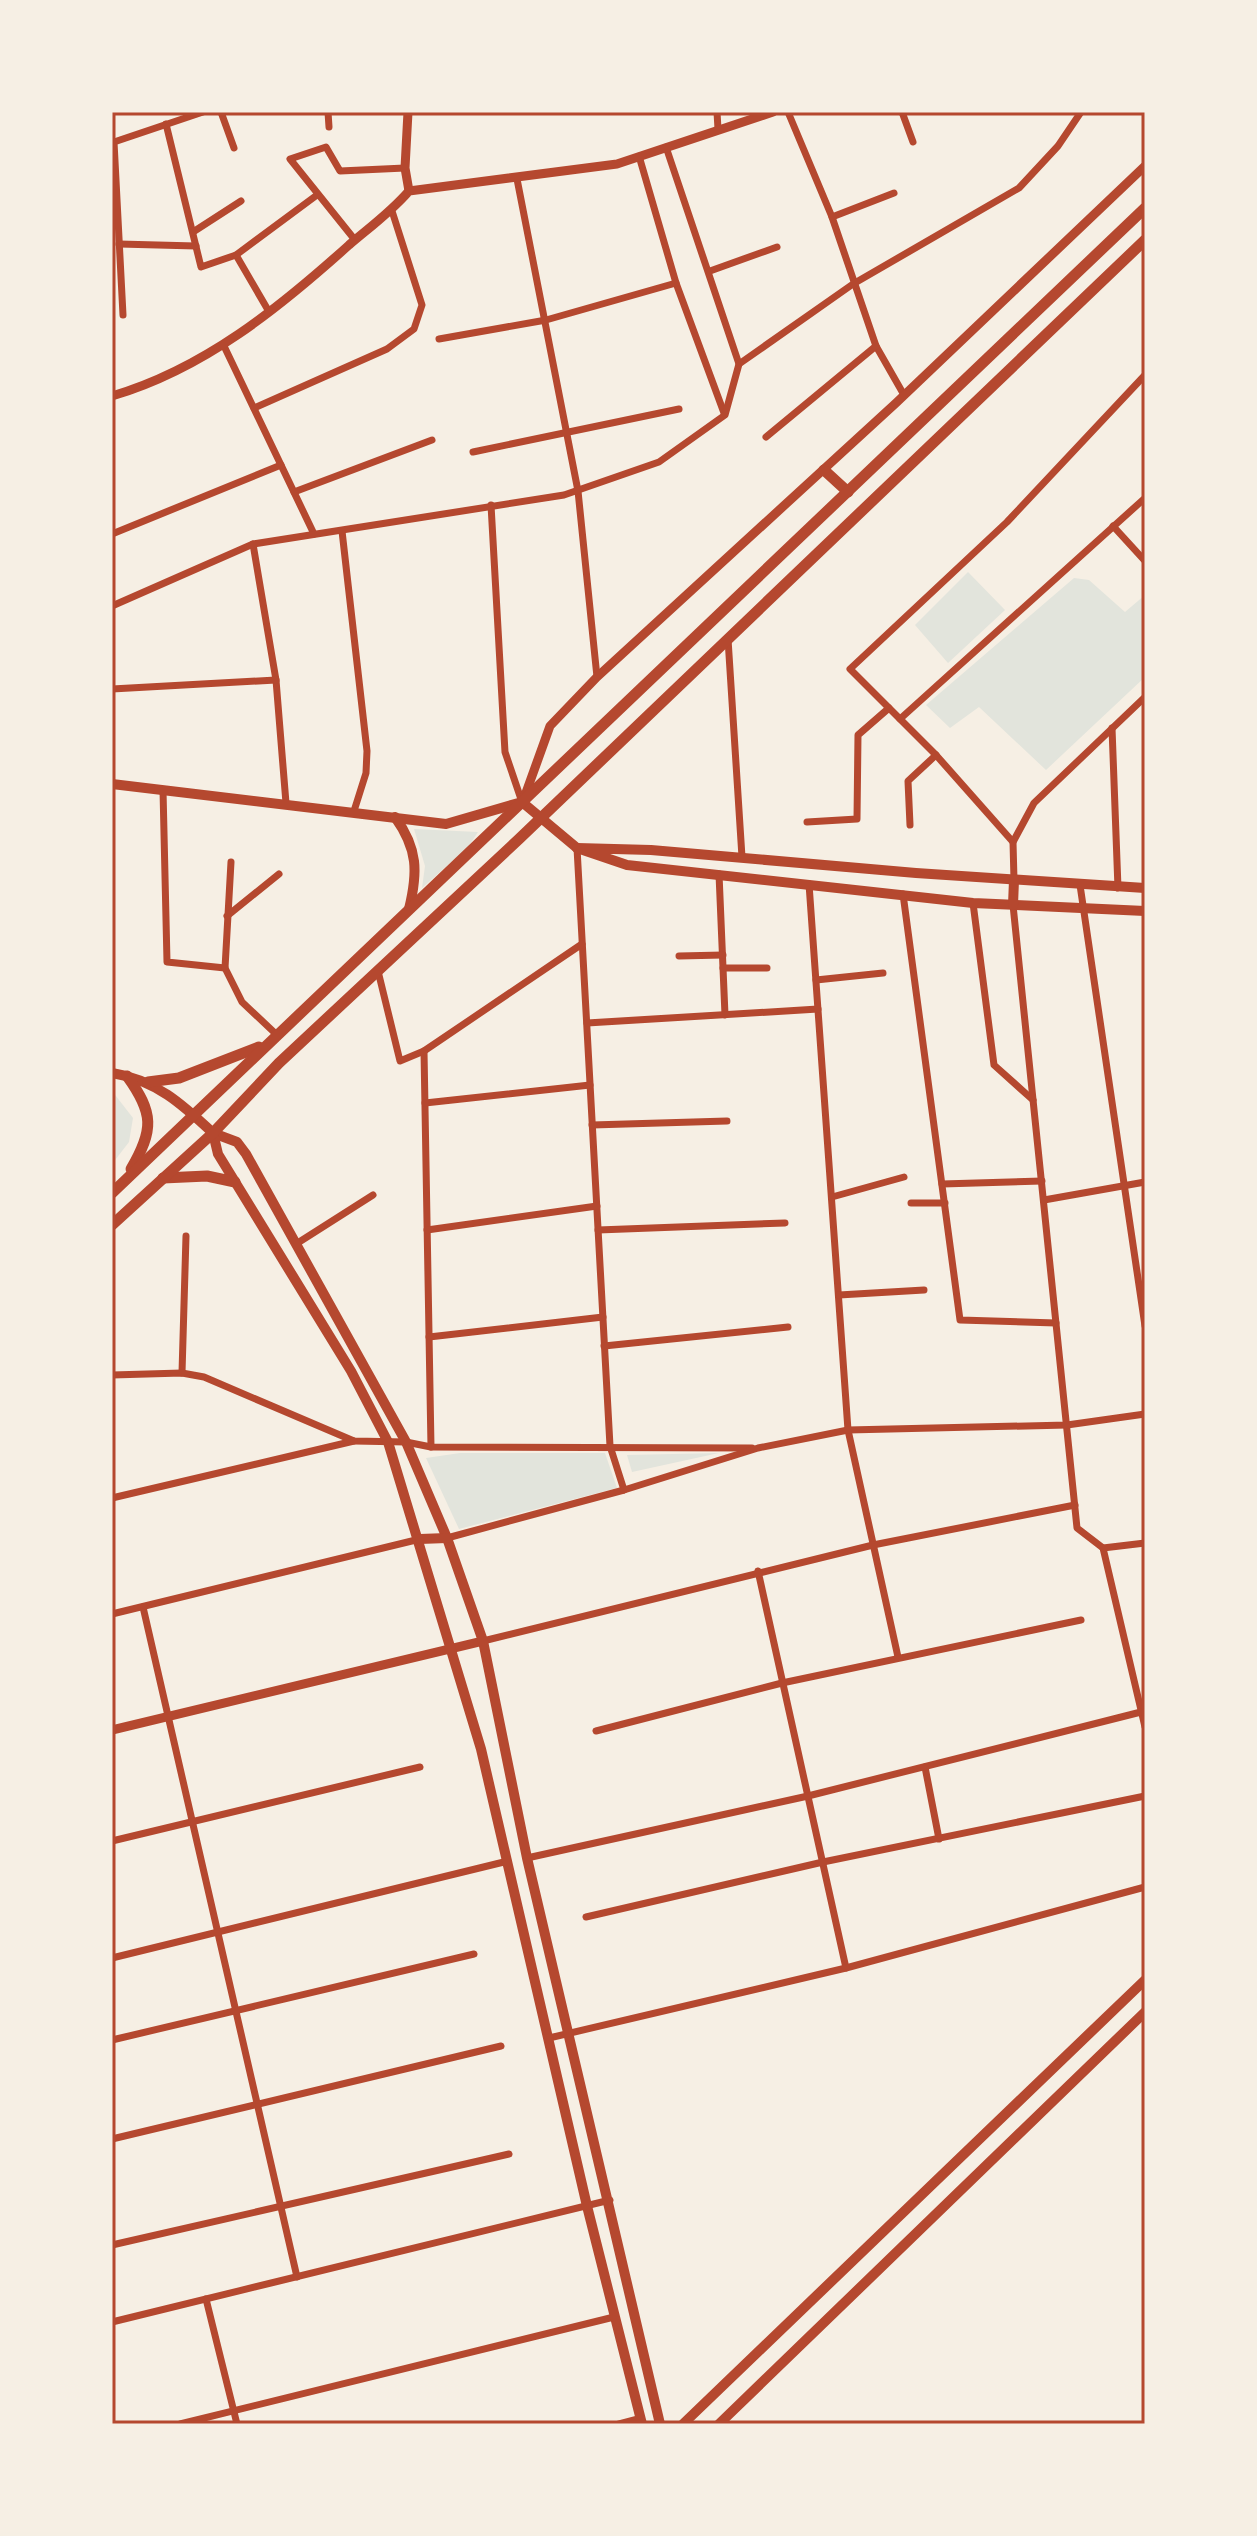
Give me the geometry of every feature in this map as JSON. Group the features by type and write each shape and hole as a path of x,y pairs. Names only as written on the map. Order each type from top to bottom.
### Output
{"main road":[{"path":"112,1193 1145,208"},
{"path":"112,1225 213,1133 279,1063 1145,240"},
{"path":"824,470 848,492"},
{"path":"112,784 446,824 522,802"},
{"path":"522,802 577,848 627,865 973,903 1145,911"},
{"path":"395,817 414,847 417,865 409,909"},
{"path":"577,848 742,857 1145,888"},
{"path":"1013,905 1014,880"},
{"path":"1116,909 1118,888"},
{"path":"148,1082 179,1078 229,1061 274,1038"},
{"path":"112,1073 148,1082 179,1101 213,1133 237,1142 406,1442 447,1538 483,1641 527,1858 610,2200 660,2424"},
{"path":"123,1182 148,1139 142,1097 127,1076"},
{"path":"213,1133 218,1154 351,1371 388,1442 420,1539 508,1861 638,2422"},
{"path":"162,1178 207,1176 235,1182"},
{"path":"420,1539 447,1538"},
{"path":"683,2424 1145,1980"},
{"path":"719,2424 1145,2012"}],"street":[{"path":"123,315 114,142 203,112"},
{"path":"221,112 234,148"},
{"path":"328,112 329,127"},
{"path":"408,112 405,168 409,191"},
{"path":"717,112 718,129"},
{"path":"112,396 169,374 224,346 268,310 291,297 392,211 409,191 617,164 773,112"},
{"path":"788,112 832,217 876,346 904,395"},
{"path":"902,112 913,142"},
{"path":"739,364 853,284 1019,188 1058,146 1081,112"},
{"path":"166,124 201,267 236,255 317,195"},
{"path":"355,240 290,159 326,147 340,171 405,168"},
{"path":"112,606 253,544 578,491 659,462 725,415 739,364 666,147"},
{"path":"639,156 676,283 725,415"},
{"path":"522,802 550,726 597,677 824,470 1145,166"},
{"path":"517,179 578,491 597,677"},
{"path":"832,217 894,193"},
{"path":"193,232 241,201"},
{"path":"254,408 387,349 414,329 422,305 392,211"},
{"path":"119,244 196,246"},
{"path":"710,271 777,247"},
{"path":"236,255 268,310"},
{"path":"439,339 546,320 676,283"},
{"path":"224,346 314,534"},
{"path":"766,437 876,346"},
{"path":"1013,842 936,755 850,669 1007,522 1145,375"},
{"path":"473,452 567,435 679,409"},
{"path":"294,492 432,440"},
{"path":"112,534 281,465"},
{"path":"900,719 1145,498"},
{"path":"491,505 505,752 522,802"},
{"path":"1113,526 1145,561"},
{"path":"342,531 367,751 366,773 354,811"},
{"path":"253,544 276,680 286,803"},
{"path":"728,639 738,754 742,857"},
{"path":"112,689 276,680"},
{"path":"1014,880 1013,842 1034,803 1145,697"},
{"path":"807,822 857,819 858,735 889,708"},
{"path":"1112,728 1118,888"},
{"path":"910,825 908,781 936,755"},
{"path":"163,790 167,962 225,968"},
{"path":"577,848 610,1446 624,1490"},
{"path":"231,862 225,968 242,1002 274,1038"},
{"path":"227,916 279,874"},
{"path":"719,874 725,1015"},
{"path":"809,884 848,1430 898,1657"},
{"path":"1080,885 1145,1326"},
{"path":"903,894 960,1320 1056,1323"},
{"path":"973,903 994,1065 1033,1100"},
{"path":"1013,905 1077,1528 1103,1548 1145,1727"},
{"path":"378,970 400,1061 424,1051 582,944"},
{"path":"679,956 723,955"},
{"path":"723,968 767,968"},
{"path":"816,980 883,973"},
{"path":"587,1023 818,1009"},
{"path":"424,1051 431,1447"},
{"path":"425,1103 590,1085"},
{"path":"592,1125 727,1121"},
{"path":"832,1197 904,1177"},
{"path":"942,1184 1042,1181"},
{"path":"1044,1200 1124,1183 1145,1182"},
{"path":"296,1244 373,1195"},
{"path":"911,1203 945,1203"},
{"path":"427,1230 597,1206"},
{"path":"598,1230 785,1223"},
{"path":"182,1373 186,1236"},
{"path":"839,1295 924,1290"},
{"path":"429,1337 603,1317"},
{"path":"604,1346 788,1327"},
{"path":"112,1375 182,1373 204,1377 354,1441"},
{"path":"447,1538 624,1490 758,1448 848,1430 1067,1425 1145,1414"},
{"path":"112,1498 354,1441 406,1442 431,1447 758,1448"},
{"path":"112,1730 452,1649 758,1571 1075,1505"},
{"path":"112,1614 420,1539"},
{"path":"1103,1548 1145,1543"},
{"path":"758,1571 846,1968"},
{"path":"143,1607 297,2277"},
{"path":"596,1731 782,1683 1081,1620"},
{"path":"527,1858 808,1796 1141,1712"},
{"path":"112,1841 420,1767"},
{"path":"925,1767 939,1839"},
{"path":"586,1917 823,1862 1145,1796"},
{"path":"112,1958 508,1861"},
{"path":"549,2038 846,1968 1145,1887"},
{"path":"112,2040 474,1954"},
{"path":"112,2139 258,2107 501,2046"},
{"path":"112,2245 509,2154"},
{"path":"112,2322 610,2200"},
{"path":"206,2299 237,2424"},
{"path":"180,2424 614,2317"},
{"path":"619,2424 638,2422"}],"shaded area":[{"path":"968,572 1005,610 948,663 915,625"},
{"path":"1074,578 1089,580 1125,612 1145,595 1145,677 1046,770 979,707 950,728 926,705"},
{"path":"414,829 478,832 468,847 422,888 425,866"},
{"path":"112,1091 133,1118 129,1142 112,1164"},
{"path":"460,1453 605,1453 617,1488 459,1529 426,1458"},
{"path":"719,1453 632,1472 627,1455"}]}
